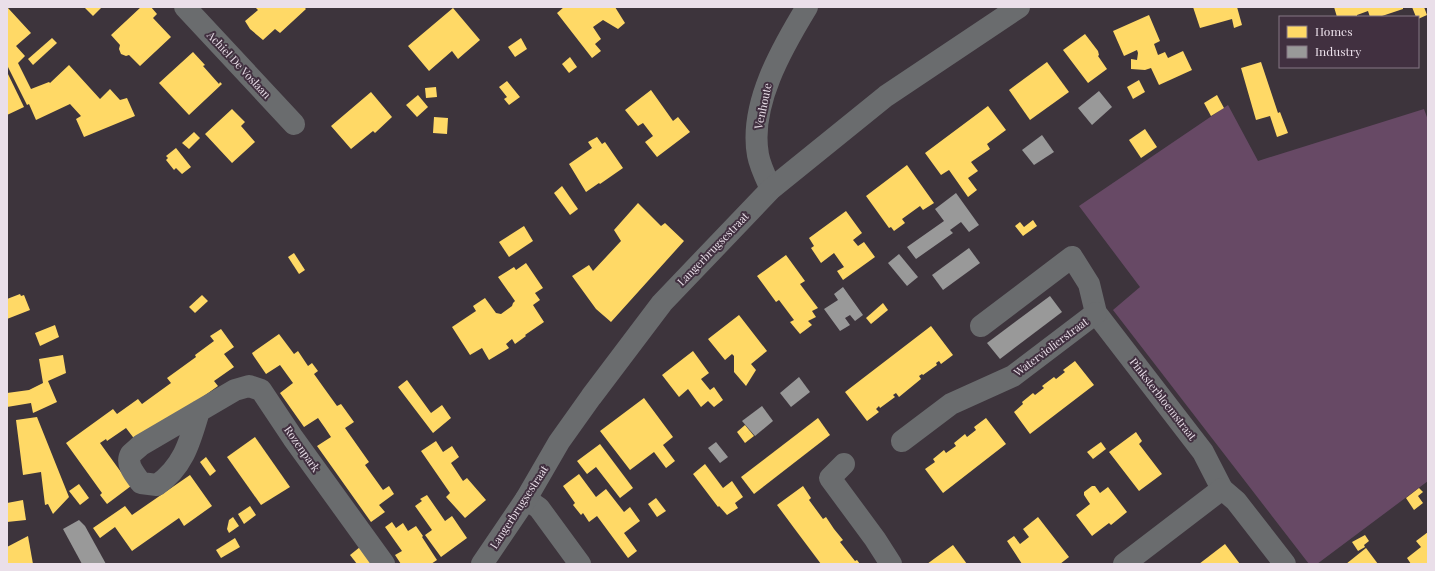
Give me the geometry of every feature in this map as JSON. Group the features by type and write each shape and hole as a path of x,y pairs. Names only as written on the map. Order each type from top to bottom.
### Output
{"street":[{"name":"Achiel De Voslaan","path":"185,7 294,124"},
{"name":"Venhoute","path":"771,189 758,154 757,138 759,115 764,90 771,73 790,34 807,7"},
{"name":"Langerbrugsestraat","path":"482,564 526,499 559,442 662,303 771,189 886,96 1019,7"},
{"path":"981,326 1072,257 1089,284 1096,313"},
{"name":"Waterviolierstraat","path":"902,441 951,404 1013,376 1096,313"},
{"name":"Pinksterbloemstraat","path":"1096,313 1204,452 1222,489 1236,501 1285,564"},
{"name":"Rozenpark","path":"199,411 235,390 249,386 261,390 293,438 384,564"},
{"path":"844,464 830,478 875,539 891,564"},
{"path":"1124,564 1222,489"},
{"path":"526,499 539,508 580,564"}],"shaded area":[{"path":"1228,105 1258,161 1424,109 1428,120 1428,481 1317,564 1309,564 1113,310 1140,287 1079,206"}],"building: Homes":[{"path":"84,7 102,7 93,16"},
{"path":"141,7 151,7 157,14 153,18 171,37 140,66 129,55 126,56 121,54 119,49 120,45 111,35"},
{"path":"255,7 304,7 306,9 280,33 275,29 263,40 250,29 245,21 258,10"},
{"path":"564,7 615,7 625,23 618,29 603,20 593,27 601,39 595,44 601,51 592,58 557,13"},
{"path":"1193,7 1237,7 1242,25 1234,28 1232,19 1200,28"},
{"path":"1334,7 1403,7 1403,9 1382,16 1370,16 1368,11 1357,16 1337,16"},
{"path":"1412,7 1424,7 1427,15 1419,19 1419,16 1416,16"},
{"path":"8,8 31,33 16,46 25,56 18,63 31,89 49,82 50,83 69,65 100,99 110,89 120,100 127,98 135,116 84,137 76,119 81,116 70,104 36,120 29,104 27,105 7,65"},
{"path":"453,8 480,40 458,59 452,51 429,71 408,46"},
{"path":"1149,15 1160,41 1154,44 1158,55 1165,52 1168,58 1183,51 1192,70 1159,85 1151,68 1145,70 1131,69 1131,59 1137,60 1137,50 1124,56 1113,31"},
{"path":"1085,34 1098,51 1098,56 1107,69 1088,83 1063,50"},
{"path":"52,38 57,43 33,65 28,59"},
{"path":"521,38 527,49 515,57 508,47"},
{"path":"193,52 219,84 220,82 222,84 189,115 159,83"},
{"path":"570,57 577,67 569,73 562,64"},
{"path":"1047,62 1069,92 1030,120 1009,90"},
{"path":"1261,62 1278,113 1280,112 1288,133 1277,137 1270,116 1256,120 1241,68"},
{"path":"7,72 24,107 7,115"},
{"path":"1139,80 1145,92 1133,99 1127,87"},
{"path":"507,81 520,97 509,105 504,99 507,97 499,87"},
{"path":"436,87 437,97 426,98 425,88"},
{"path":"651,90 673,121 678,117 690,132 657,157 645,142 653,136 643,123 638,126 625,110"},
{"path":"371,92 392,117 375,133 373,131 351,149 331,126"},
{"path":"418,95 428,107 417,117 406,105"},
{"path":"1217,95 1224,108 1211,116 1204,103"},
{"path":"988,106 1006,130 987,144 990,149 971,162 978,171 968,178 977,190 968,197 949,170 941,175 925,153"},
{"path":"232,109 245,122 241,126 255,142 232,163 205,134"},
{"path":"434,117 448,118 447,134 433,133"},
{"path":"1145,129 1157,147 1141,158 1129,140"},
{"path":"194,132 200,138 189,149 182,143"},
{"path":"597,137 602,144 605,142 623,168 586,192 569,164 592,148 588,142"},
{"path":"176,148 191,167 182,174 176,168 174,170 166,160 168,158 166,156"},
{"path":"907,165 934,203 923,210 920,206 902,219 905,223 894,231 891,227 889,228 866,196"},
{"path":"562,186 578,209 570,215 554,193"},
{"path":"638,203 661,226 665,223 684,241 611,322 596,309 572,276 589,265 593,271 621,241 614,230"},
{"path":"846,211 862,233 853,240 858,246 864,242 875,257 843,280 837,271 844,267 834,253 821,263 811,248 814,246 809,238"},
{"path":"1033,220 1037,226 1023,236 1015,226 1020,222 1024,227"},
{"path":"524,226 533,241 509,257 499,242"},
{"path":"294,253 305,270 299,274 288,257"},
{"path":"786,255 805,281 800,284 818,308 812,311 816,317 808,321 812,325 800,334 790,322 794,320 779,300 776,302 757,276"},
{"path":"526,263 543,288 535,293 540,300 533,305 544,322 515,344 512,339 506,344 509,348 489,360 482,348 470,355 452,327 476,311 473,306 485,298 496,313 501,314 512,306 515,301 498,277 514,267 516,270"},
{"path":"20,294 21,296 24,295 30,310 7,319 7,299"},
{"path":"202,295 208,301 195,313 189,307"},
{"path":"883,303 888,310 871,324 866,318"},
{"path":"739,315 767,351 751,364 756,370 746,386 734,372 734,356 732,354 725,360 708,339"},
{"path":"55,325 59,337 40,346 35,333"},
{"path":"931,326 953,355 941,364 939,361 936,363 937,365 923,375 922,374 919,376 921,379 899,397 896,393 893,395 895,397 880,408 879,406 876,409 879,412 867,421 845,392"},
{"path":"221,329 234,347 224,354 234,367 214,381 218,386 159,428 136,441 126,428 107,441 106,439 100,443 131,486 107,504 100,495 102,493 66,443 113,409 117,414 138,399 142,404 171,383 167,378 196,357 195,355 214,341 210,336"},
{"path":"279,334 294,354 298,351 308,366 312,363 318,371 314,374 337,406 341,404 354,422 345,428 369,462 365,465 383,490 389,486 394,494 379,505 385,512 371,522 317,446 331,437 318,418 304,427 280,393 293,383 280,365 266,374 252,353"},
{"path":"693,351 709,373 701,379 710,390 714,387 723,400 714,407 708,401 701,407 688,389 679,397 662,375"},
{"path":"63,355 66,373 48,381 57,402 33,413 31,403 7,407 7,393 29,390 43,383 39,359"},
{"path":"1075,361 1094,385 1030,434 1014,412 1023,404 1022,402 1033,393 1035,395 1044,388 1042,386 1054,377 1056,379 1065,372 1063,370"},
{"path":"407,380 431,413 442,405 451,418 433,433 398,387"},
{"path":"644,398 673,437 663,445 675,461 666,468 654,452 630,470 600,431"},
{"path":"37,417 69,497 53,514 48,504 45,505 41,472 23,475 16,420"},
{"path":"818,418 830,435 754,494 741,477"},
{"path":"986,418 1006,444 943,493 925,469 935,462 933,459 944,450 946,453 956,446 954,443 965,434 967,437 976,430 974,427"},
{"path":"745,425 754,436 745,443 737,432"},
{"path":"1136,432 1142,441 1139,444 1162,474 1139,491 1109,452"},
{"path":"255,437 290,487 261,505 227,457"},
{"path":"436,441 443,452 452,446 459,457 451,463 463,481 467,478 486,500 465,518 446,497 450,493 421,451"},
{"path":"1101,442 1106,449 1093,459 1087,452"},
{"path":"600,444 633,488 620,498 596,467 587,474 577,461"},
{"path":"206,457 216,471 210,476 200,462"},
{"path":"705,464 723,488 732,481 743,497 735,503 738,508 727,515 719,506 718,507 693,474"},
{"path":"579,474 596,497 606,489 624,512 630,507 640,521 624,533 637,551 628,558 597,516 589,522 583,513 581,515 573,505 575,503 563,486"},
{"path":"190,475 212,506 184,526 179,518 132,551 115,527 100,538 93,528 125,506 132,515"},
{"path":"79,484 89,498 80,505 69,491"},
{"path":"803,486 811,498 809,500 823,519 826,517 843,540 840,542 855,561 857,560 860,564 821,564 777,505"},
{"path":"1092,486 1095,486 1100,493 1108,487 1127,512 1111,525 1109,523 1092,536 1076,515 1090,504 1084,495 1084,492"},
{"path":"1419,488 1423,492 1418,496 1423,503 1414,510 1406,498"},
{"path":"427,495 445,521 452,516 467,538 441,557 425,535 432,530 415,506 422,501 420,499"},
{"path":"656,498 666,511 657,517 648,504"},
{"path":"23,500 26,520 7,522 7,503"},
{"path":"250,506 256,515 244,524 238,514"},
{"path":"233,517 239,526 229,533 227,529 229,520"},
{"path":"1038,517 1069,557 1060,564 1022,564 1007,541 1014,536 1020,544 1029,537 1023,529"},
{"path":"392,522 396,528 403,523 408,531 416,526 437,560 431,564 401,564 395,555 402,551 385,527"},
{"path":"1428,532 1428,564 1411,564 1407,558 1421,547 1416,541"},
{"path":"1365,535 1369,541 1364,545 1365,547 1358,551 1352,542"},
{"path":"28,536 33,564 7,564 7,547"},
{"path":"235,538 240,547 221,558 216,550"},
{"path":"1225,544 1240,564 1199,564"},
{"path":"953,545 967,564 927,564"},
{"path":"360,547 372,564 357,564 350,555"},
{"path":"1366,548 1378,564 1346,564"}],"building: Industry":[{"path":"1099,91 1112,107 1092,125 1078,108"},
{"path":"1042,135 1054,152 1034,165 1022,150"},
{"path":"956,193 979,225 969,232 961,222 950,230 953,233 916,259 907,247 944,221 935,209"},
{"path":"969,248 980,263 943,290 932,275"},
{"path":"899,254 918,277 907,286 888,263"},
{"path":"843,287 863,315 855,321 850,315 845,318 850,325 840,331 824,309 838,300 834,294"},
{"path":"1050,296 1062,312 1000,359 987,343"},
{"path":"799,377 810,392 791,407 780,393"},
{"path":"762,406 773,421 755,436 742,421"},
{"path":"716,442 728,457 720,463 708,448"},
{"path":"79,520 85,526 106,564 82,564 63,529"}]}
